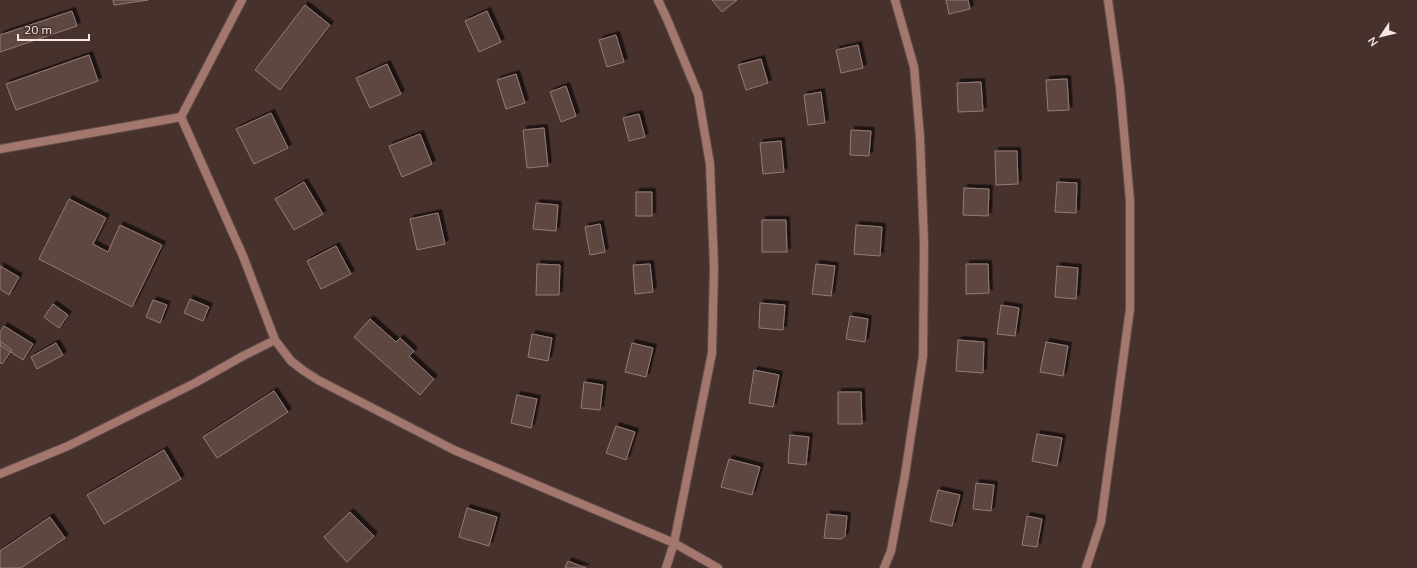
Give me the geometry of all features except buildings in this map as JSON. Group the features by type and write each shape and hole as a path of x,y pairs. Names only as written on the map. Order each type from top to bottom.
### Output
{"lane":[{"path":"181,117 242,0"},
{"path":"658,0 698,94 710,164 713,259 712,353 674,543 666,568"},
{"path":"884,568 893,543 923,356 924,243 920,137 914,67 895,0"},
{"path":"1086,568 1101,522 1130,309 1130,201 1120,87 1108,0"},
{"path":"0,149 181,117"},
{"path":"181,117 243,256 275,340 291,360 308,374 447,446 674,543 718,568"},
{"path":"0,474 68,446 275,340"}]}
